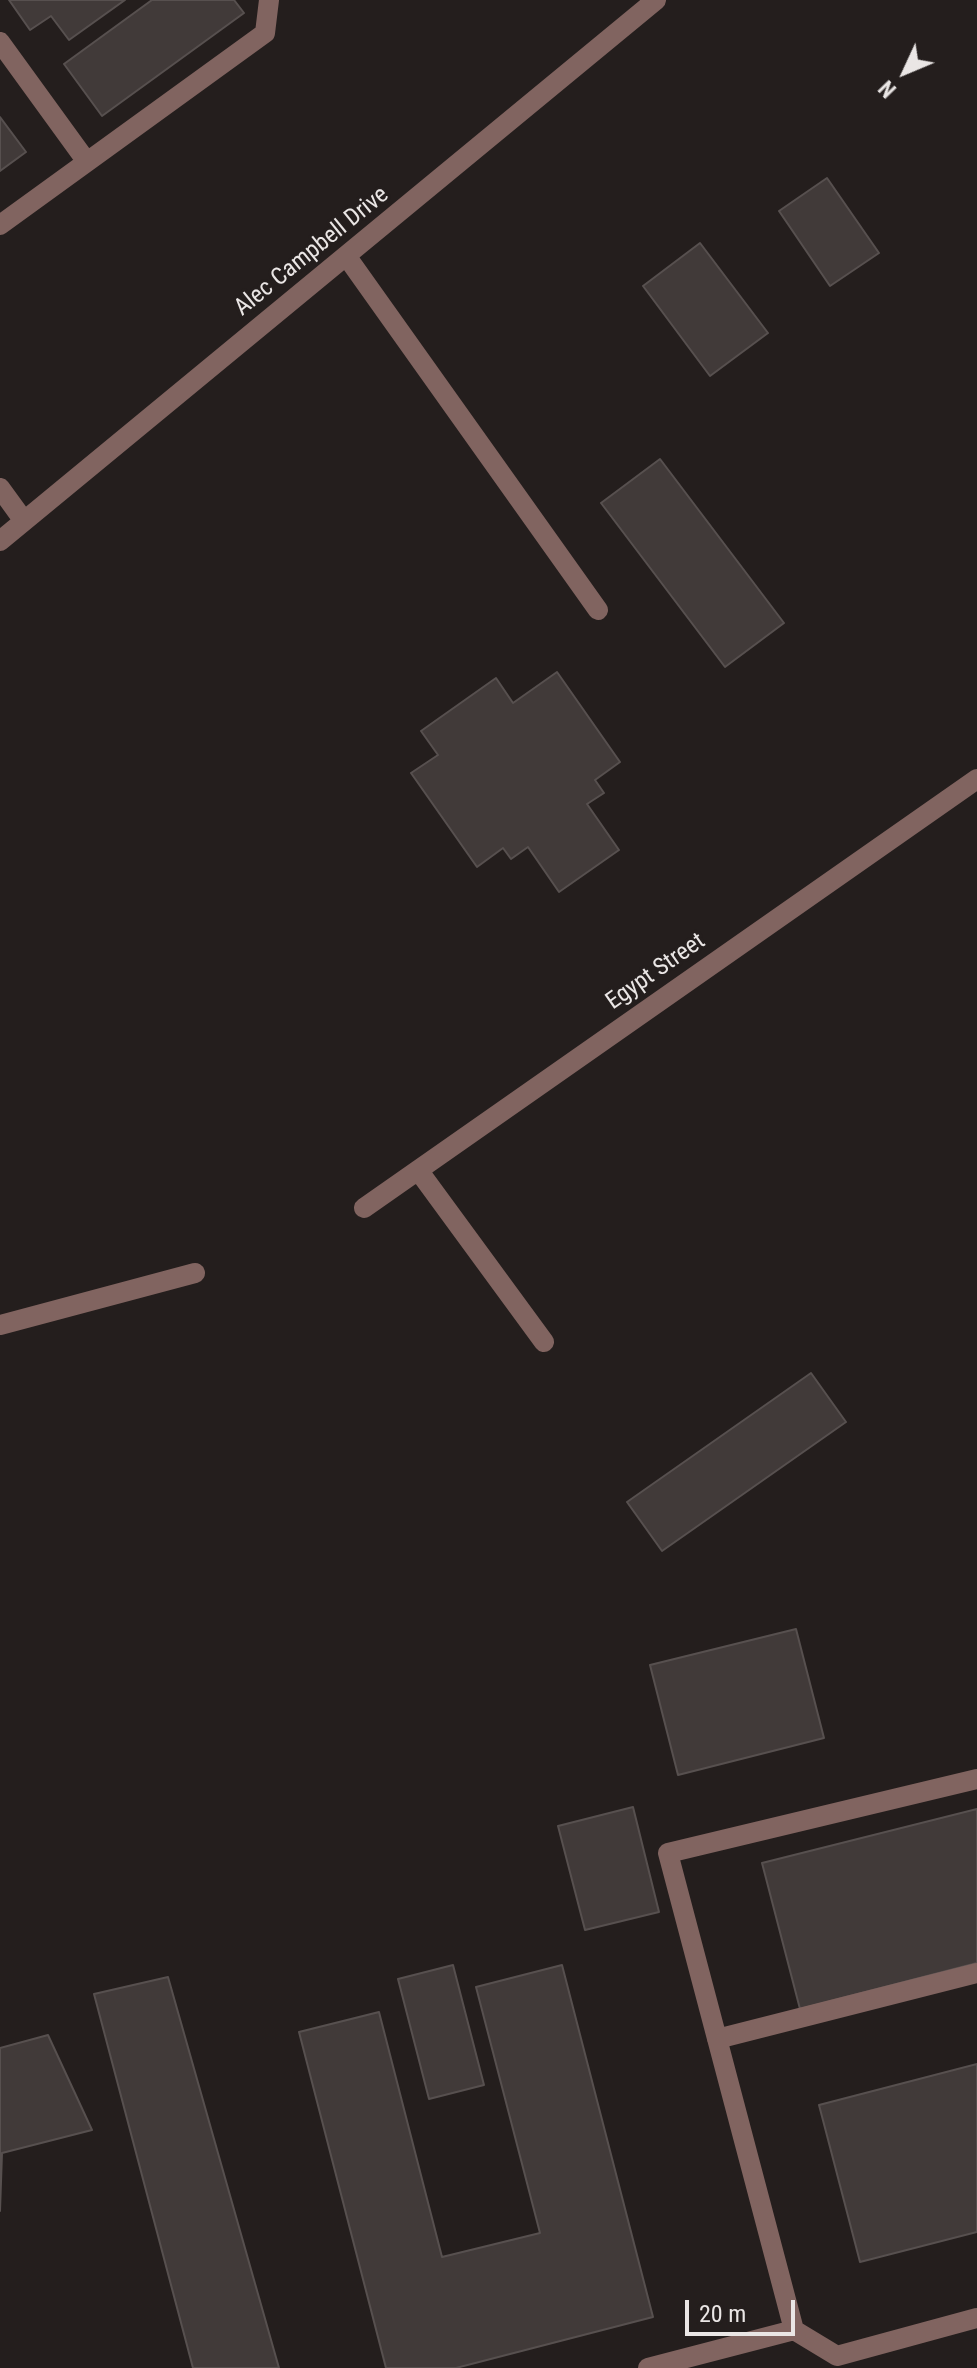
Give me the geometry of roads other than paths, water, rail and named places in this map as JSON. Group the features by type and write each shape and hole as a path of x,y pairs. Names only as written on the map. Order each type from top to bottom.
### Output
{"lane":[{"path":"0,225 265,33 269,0"},
{"name":"Alec Campbell Drive","path":"0,541 656,0"},
{"path":"0,42 87,162"},
{"path":"347,257 598,610"},
{"path":"0,488 24,521"},
{"name":"Egypt Street","path":"364,1208 977,779"},
{"path":"418,1170 544,1342"},
{"path":"0,1325 195,1273"},
{"path":"977,1779 668,1853 794,2330 837,2356 977,2318"},
{"path":"717,2039 977,1973"},
{"path":"648,2368 794,2330"}]}
